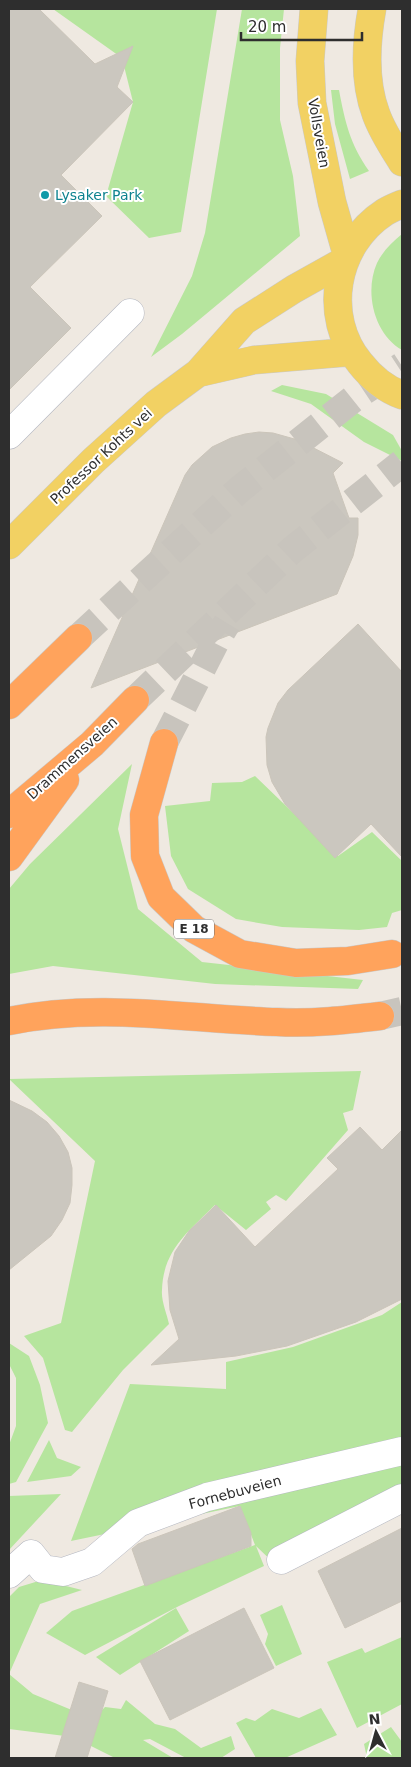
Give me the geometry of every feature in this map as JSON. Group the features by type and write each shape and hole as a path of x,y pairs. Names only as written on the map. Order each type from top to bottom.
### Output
{"highway":[{"path":"9,705 78,638"},
{"name":"Drammensveien","path":"9,814 92,744 135,700"},
{"name":"E 18","path":"164,743 144,815 145,856 161,897 194,929 240,954 296,964 348,961 392,954"},
{"path":"9,857 92,744"},
{"path":"9,1021 30,1016 74,1012 150,1013 278,1022 338,1022 380,1016"}],"main road":[{"name":"Vollsveien","path":"314,9 310,61 312,103 345,258"},
{"path":"372,9 368,46 369,81 375,112 387,140 402,162"},
{"path":"402,204 385,212 363,230 345,258 338,283 337,307 341,330 350,352 369,375 393,392 402,395"},
{"name":"Professor Kohts vei","path":"9,545 93,461 156,404 198,374 244,321 345,258"},
{"name":"Professor Kohts vei","path":"198,374 254,360 350,352"}],"street":[{"path":"9,435 130,313"},
{"name":"Fornebuveien","path":"9,1574 31,1554 42,1569 63,1572 92,1562 138,1523 207,1497 402,1451"},
{"path":"281,1560 402,1498"}],"green space":[{"path":"53,9 217,9 181,232 149,238 106,196 133,102 122,58"},
{"path":"242,9 284,9 280,48 280,120 293,176 300,236 182,334 151,357 192,276 205,233"},
{"path":"331,90 339,90 349,132 357,151 369,171 350,179 335,124"},
{"path":"402,234 402,350 384,334 378,323 374,311 371,287 373,274 379,259 388,247"},
{"path":"282,385 326,394 393,435 402,451 402,461 364,442 311,404 271,391"},
{"path":"132,764 118,829 138,909 202,962 363,980 358,989 215,984 53,966 9,974 9,889 30,864"},
{"path":"255,776 338,856 372,832 402,861 402,910 392,913 387,927 359,930 282,927 236,919 188,889 171,856 165,806 210,801 212,783 242,782"},
{"path":"361,1071 353,1110 343,1113 348,1130 286,1201 276,1195 266,1202 271,1209 246,1230 215,1205 179,1242 172,1252 163,1276 162,1299 169,1324 123,1370 72,1432 65,1430 43,1358 24,1336 61,1323 95,1161 9,1079"},
{"path":"402,1302 402,1489 282,1571 256,1546 264,1566 179,1606 85,1655 46,1633 72,1611 255,1545 240,1506 71,1541 130,1384 226,1389 226,1362 293,1347 382,1315"},
{"path":"9,1343 29,1356 40,1385 48,1423 16,1482 9,1484 9,1445 16,1426 16,1378 9,1364"},
{"path":"49,1440 57,1458 81,1467 71,1476 27,1482"},
{"path":"61,1494 9,1550 9,1496"},
{"path":"42,1580 82,1590 40,1604 9,1674 9,1597 19,1587"},
{"path":"282,1605 302,1654 276,1666 265,1644 268,1634 260,1615"},
{"path":"176,1608 189,1631 120,1675 96,1657"},
{"path":"402,1637 402,1704 357,1728 327,1662 362,1648 365,1653"},
{"path":"9,1674 33,1694 79,1713 102,1710 105,1707 121,1709 126,1700 155,1724 175,1729 201,1748 231,1736 235,1749 221,1758 186,1758 150,1739 143,1740 173,1758 115,1758 73,1737 9,1729"},
{"path":"321,1708 337,1735 285,1758 256,1758 236,1723 246,1718 255,1721 272,1709 299,1718"},
{"path":"391,1727 402,1742 402,1758 367,1758 364,1744"}],"building":[{"name":"Lysaker Park","path":"9,9 39,9 95,64 133,46 117,87 133,102 61,175 102,216 30,287 71,328 9,390"},
{"path":"259,432 273,433 298,440 343,463 333,473 349,518 358,518 358,535 353,556 337,594 91,688 185,475 192,465 212,447 231,438"},
{"path":"358,624 402,672 402,857 371,824 335,858 285,804 272,782 267,765 266,737 278,703 288,690"},
{"path":"9,1100 32,1111 47,1122 59,1136 68,1152 72,1168 72,1185 70,1203 62,1220 51,1236 9,1270"},
{"path":"360,1127 382,1150 402,1130 402,1299 356,1322 287,1346 236,1356 151,1365 179,1339 170,1310 168,1281 175,1252 189,1231 216,1205 255,1247 338,1169 327,1158"},
{"path":"240,1506 251,1533 251,1546 145,1586 132,1549 138,1544"},
{"path":"402,1528 402,1601 345,1628 318,1571"},
{"path":"244,1608 274,1668 170,1720 140,1661"},
{"path":"79,1682 108,1691 87,1758 55,1758"}],"tunnel":[{"path":"78,638 240,489 358,395 402,366"},
{"path":"135,700 292,550 402,463"},
{"path":"164,743 227,623"},
{"path":"380,1016 402,1011"}],"place":[{"name":"Lysaker Park","path":"45,195"}]}
